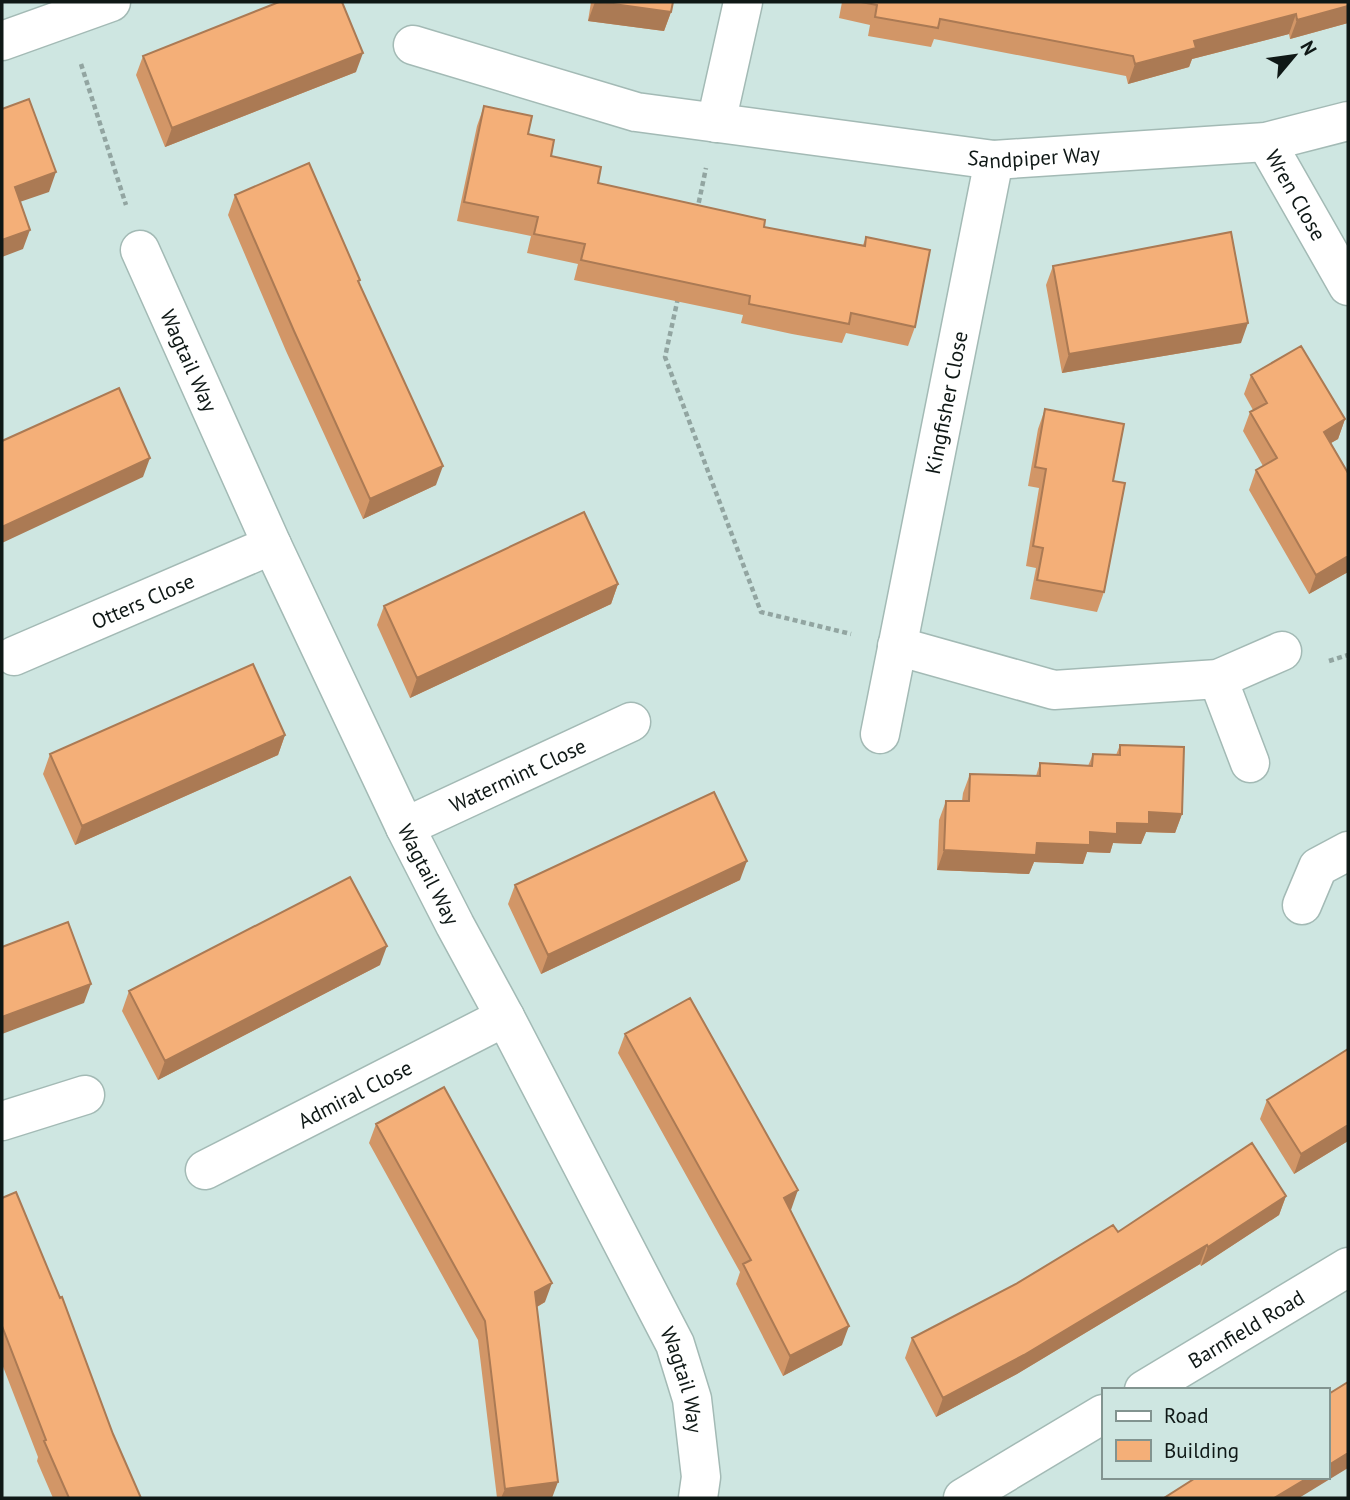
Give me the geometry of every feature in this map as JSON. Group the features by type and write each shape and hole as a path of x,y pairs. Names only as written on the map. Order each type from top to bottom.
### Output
{"street":[{"path":"2,41 64,10 111,2"},
{"path":"716,123 743,2"},
{"name":"Sandpiper Way","path":"413,46 636,112 994,160 1266,142 1348,121"},
{"name":"Wren Close","path":"1266,142 1348,286"},
{"name":"Kingfisher Close","path":"880,734 994,160"},
{"name":"Wagtail Way","path":"140,250 272,545 405,827 675,1344 692,1399 701,1477 698,1498"},
{"name":"Otters Close","path":"14,656 272,545"},
{"path":"897,646 1054,690 1219,679 1282,651"},
{"path":"1219,679 1250,763"},
{"name":"Watermint Close","path":"405,827 631,722"},
{"path":"1303,905 1318,867 1348,850"},
{"name":"Admiral Close","path":"205,1170 505,1017"},
{"path":"2,1121 85,1095"},
{"name":"Barnfield Road","path":"1147,1388 1348,1267"},
{"path":"963,1498 1102,1415"}],"path":[{"path":"64,10 140,250"},
{"path":"696,214 716,123"},
{"path":"679,292 665,357 761,612 897,646"}],"building":[{"path":"279,2 342,2 363,53 172,128 143,56"},
{"path":"599,2 673,2 671,12"},
{"path":"861,2 1348,2 1348,6 1297,20 1296,14 1194,41 1196,48 1135,64 1133,56 940,19 938,28 875,17 877,5"},
{"path":"29,99 56,172 15,187 30,230 2,240 2,109"},
{"path":"484,106 532,116 528,134 554,140 551,156 601,167 598,183 765,220 764,227 865,246 866,237 930,250 915,327 851,313 849,324 749,304 750,296 581,260 585,244 534,234 538,217 464,202"},
{"path":"309,163 360,280 358,281 443,466 370,499 235,195"},
{"path":"1231,232 1248,323 1069,354 1053,266"},
{"path":"1301,346 1345,419 1324,432 1348,473 1348,556 1316,575 1256,470 1277,458 1250,412 1267,403 1251,375"},
{"path":"119,388 150,458 2,527 2,441"},
{"path":"1045,409 1124,424 1113,481 1125,483 1104,592 1037,580 1043,548 1033,546 1046,469 1035,467"},
{"path":"584,512 618,584 417,678 384,606"},
{"path":"253,664 285,735 82,826 50,754"},
{"path":"1120,745 1184,747 1182,814 1149,812 1149,824 1117,823 1117,834 1090,832 1090,845 1037,843 1036,855 944,850 946,801 969,801 970,774 1040,776 1040,763 1092,766 1093,754 1120,755"},
{"path":"714,792 747,861 548,955 515,885"},
{"path":"350,877 387,946 165,1061 129,991"},
{"path":"68,922 91,984 2,1017 2,947"},
{"path":"690,998 798,1190 784,1198 849,1326 790,1356 743,1264 751,1260 625,1034"},
{"path":"1348,1049 1348,1125 1301,1154 1267,1100"},
{"path":"444,1087 552,1283 535,1292 558,1482 505,1489 485,1321 376,1124"},
{"path":"1252,1143 1286,1196 1208,1247 1207,1245 1024,1355 943,1398 912,1338 1016,1284 1113,1225 1118,1232"},
{"path":"16,1192 60,1298 62,1297 113,1434 141,1498 69,1498 44,1441 46,1440 2,1326 2,1198"},
{"path":"1348,1382 1348,1453 1329,1465 1329,1394"},
{"path":"1194,1479 1306,1479 1274,1498 1164,1498"}]}
